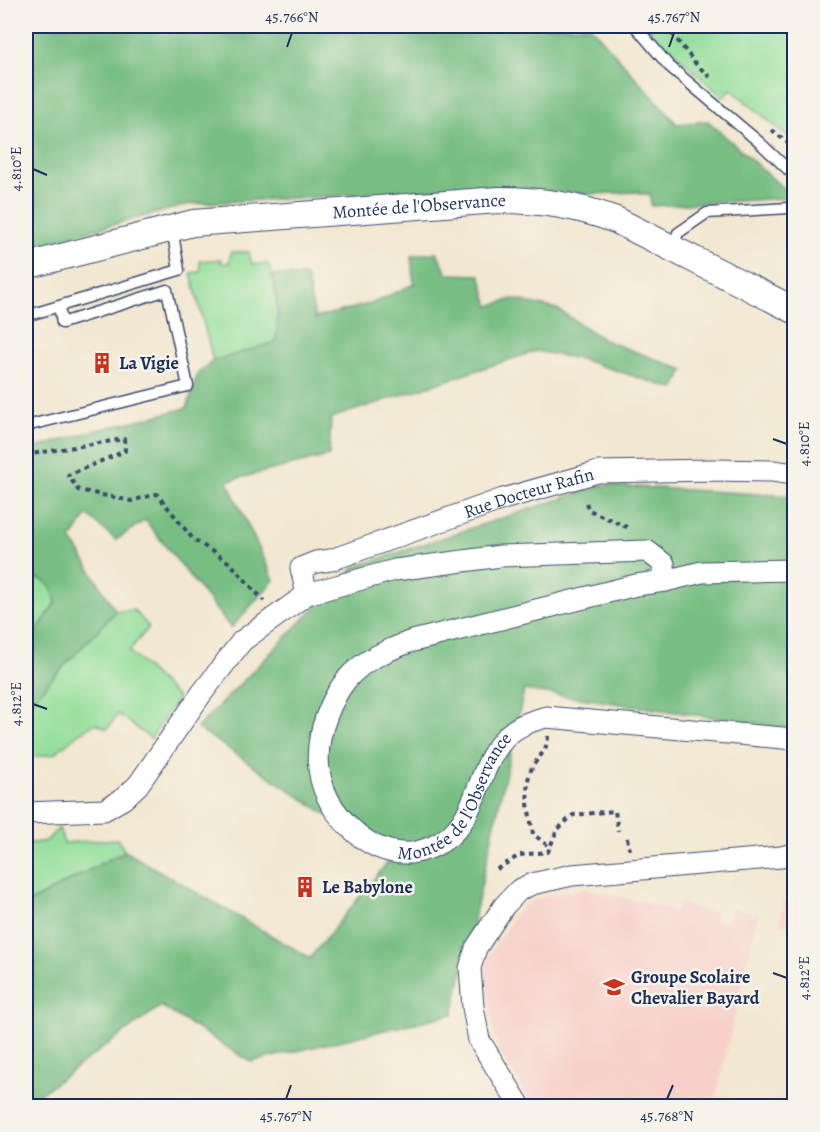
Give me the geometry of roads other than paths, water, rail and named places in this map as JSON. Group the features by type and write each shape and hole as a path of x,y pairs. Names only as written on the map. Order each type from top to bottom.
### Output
{"street":[{"name":"Montée de l'Observance","path":"26,266 193,223 498,200 535,200 589,210 616,220 795,310"},
{"name":"Rue Docteur Rafin","path":"307,594 301,568 316,562 331,560 503,499 592,473 713,470 773,471 795,474"},
{"path":"26,813 104,810 123,799 138,785 202,693 242,641 307,594 395,570 501,556 647,551 664,564 665,581"},
{"name":"Montée de l'Observance","path":"795,570 702,572 636,585 409,642 378,655 361,666 347,679 333,698 318,744 318,769 325,794 343,822 369,843 392,852 408,854 443,842 460,826 473,804 486,766 497,748 510,733 526,723 546,717 795,739"},
{"path":"520,1107 479,1040 473,1007 470,968 476,948 504,906 519,890 532,884 572,875 795,854"}],"lane":[{"path":"634,26 669,66 795,175"},
{"path":"671,248 678,233 707,213 789,208 795,204"},
{"path":"26,316 179,270 172,228"},
{"path":"26,426 188,386 167,290 62,323 59,306"}],"place":[{"name":"La Vigie","path":"102,363"},
{"name":"Le Babylone","path":"305,887"},
{"name":"Groupe Scolaire Chevalier Bayard","path":"614,987"}]}
